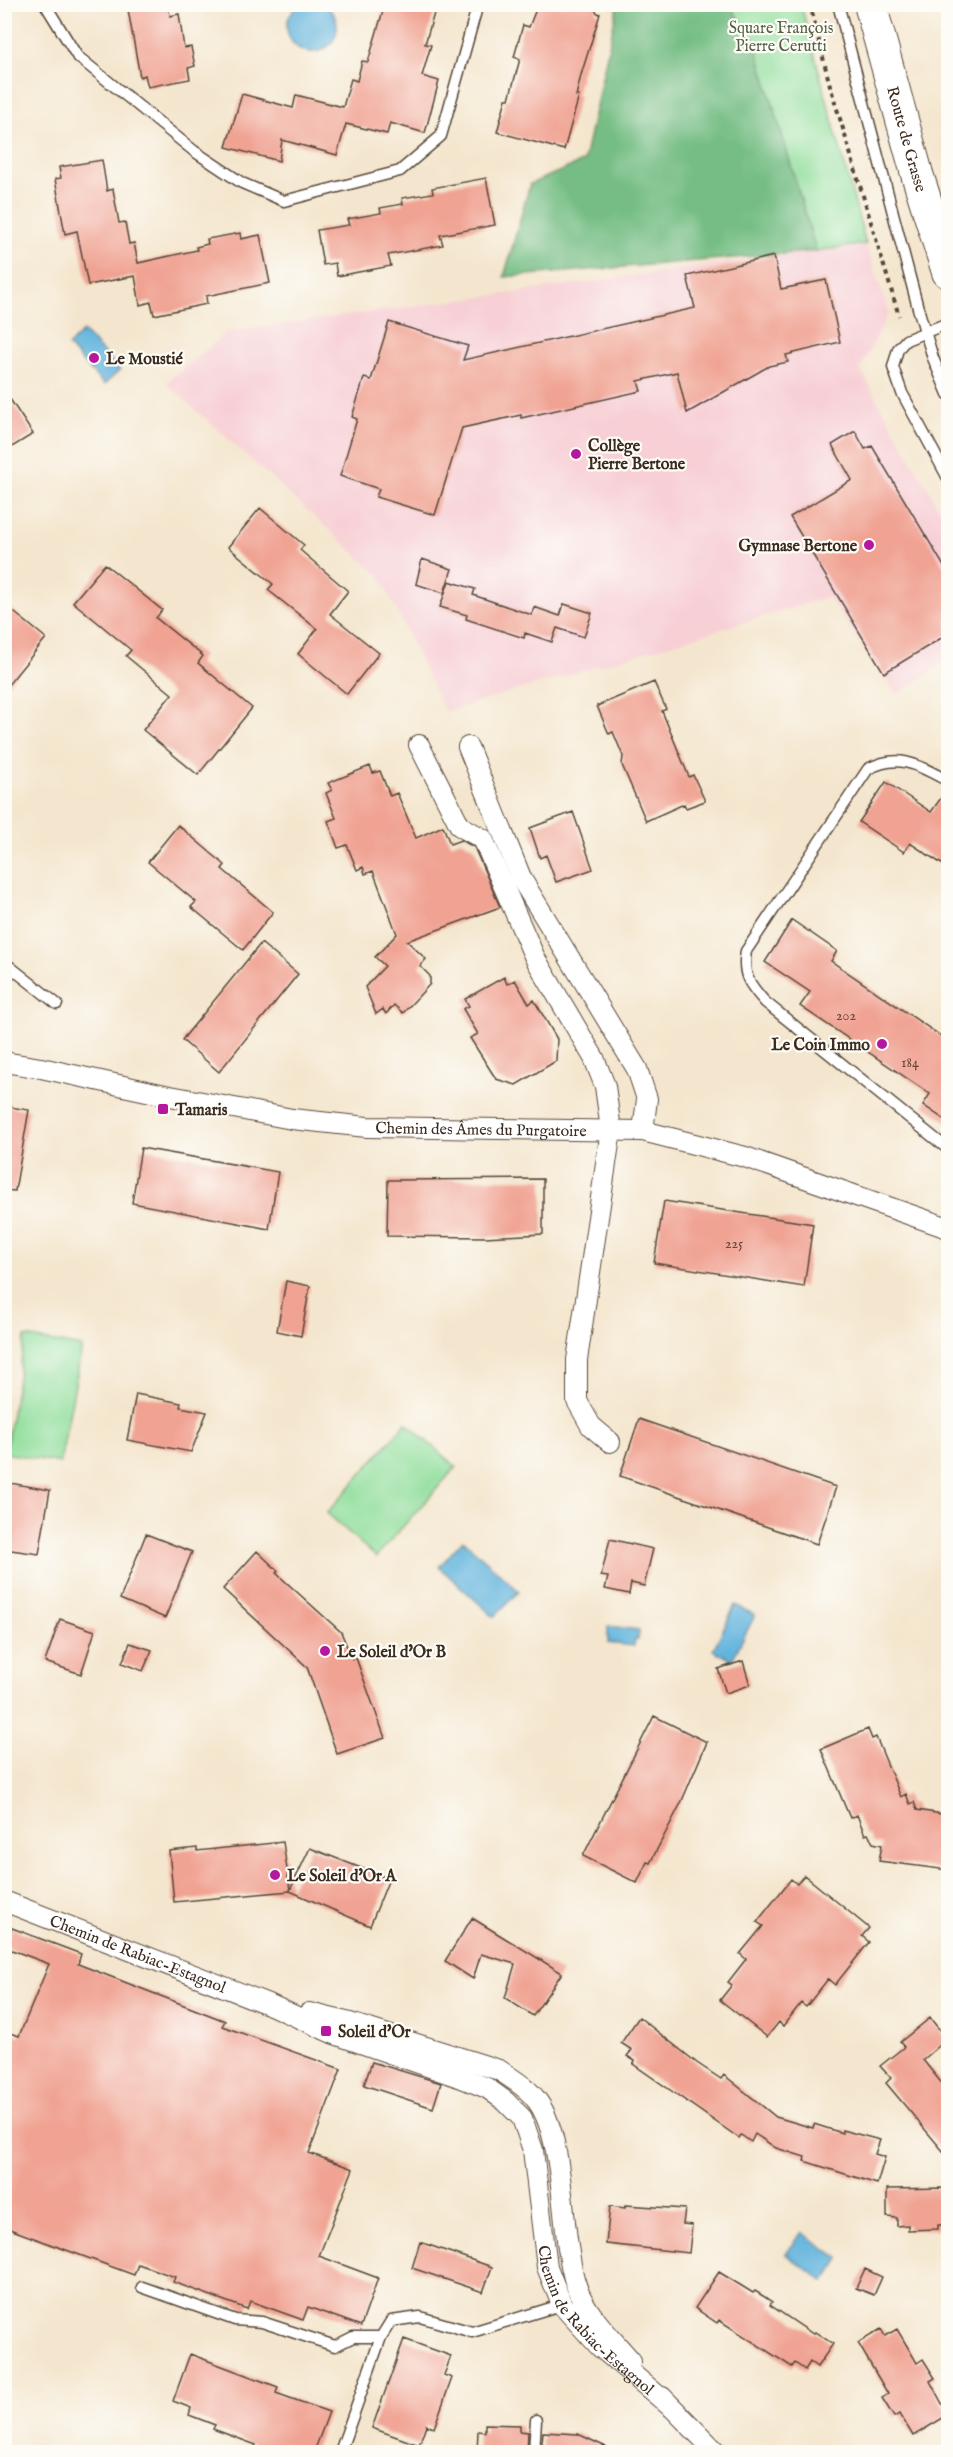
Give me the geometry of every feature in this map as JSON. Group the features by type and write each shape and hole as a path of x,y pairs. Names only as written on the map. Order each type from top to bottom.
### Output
{"main road":[{"name":"Route de Grasse","path":"870,4 917,174 948,272"}],"street":[{"path":"419,745 460,826 483,839 535,958 594,1058 605,1086 611,1130 577,1360 577,1401 591,1426 610,1442"},
{"path":"468,747 522,880 637,1069 647,1099 643,1131"},
{"name":"Chemin des Âmes du Purgatoire","path":"4,1062 292,1119 367,1127 643,1131 745,1157 948,1228"},
{"name":"Chemin de Rabiac-Estagnol","path":"4,1901 273,2006 332,2033 470,2081 487,2088 505,2101 522,2118 533,2150 547,2267 562,2305 599,2346 670,2406 717,2452"},
{"name":"Chemin de Rabiac-Estagnol","path":"273,2006 337,2019 382,2032 499,2070 520,2083 538,2103 552,2134 575,2283 581,2297 589,2310 670,2406"},
{"name":"Chemin de Rabiac-Estagnol","path":"543,2222 564,2220"}],"lane":[{"path":"45,4 78,56 194,151 242,183 284,201 400,171 441,136 478,4"},
{"path":"838,4 925,332 948,394"},
{"path":"948,323 906,340 898,349 893,367 902,393 948,478"},
{"path":"948,781 916,764 896,760 881,762 868,769 746,951 743,969 753,989 765,1002 948,1149"},
{"path":"4,962 57,1004"},
{"path":"142,2287 236,2320 262,2322 335,2346 353,2337 381,2337"},
{"path":"340,2452 381,2337 392,2321 420,2317 472,2332 562,2305 581,2297"},
{"path":"534,2452 536,2420"}],"path":[{"path":"810,4 833,93 906,340"}],"shaded area":[{"name":"Collège Pierre Bertone","path":"866,244 889,313 860,369 948,524 948,660 897,695 828,597 445,712 380,576 166,383 227,332"}],"green space":[{"path":"618,4 729,5 754,40 816,251 504,277 530,184 584,161"},
{"name":"Square François Pierre Cerutti","path":"729,5 801,5 866,244 816,251 754,40"},
{"path":"25,1337 82,1347 60,1463 5,1453"},
{"path":"406,1423 456,1467 376,1557 327,1513"}],"water":[{"path":"312,2 330,9 337,27 330,45 312,52 294,45 287,27 294,9"},
{"name":"Le Moustié","path":"83,331 120,370 104,385 68,346"},
{"path":"463,1540 519,1591 494,1617 439,1567"},
{"path":"735,1605 755,1615 732,1660 713,1650"},
{"path":"608,1626 639,1630 634,1646 608,1643"},
{"path":"802,2232 840,2259 825,2282 786,2254"}],"building":[{"path":"127,4 168,4 170,16 179,14 184,48 191,47 195,66 188,68 190,79 148,87 145,75 140,77"},
{"path":"385,4 413,4 435,10 425,44 431,45 422,76 439,81 425,133 390,123 387,134 346,124 337,155 282,140 279,161 226,147 242,94 293,108 296,95 343,107 351,79 357,81 362,61 368,62"},
{"path":"538,4 598,4 596,12 600,14 581,75 576,96 579,96 564,150 497,132 520,59 514,57 523,25 529,27"},
{"path":"102,160 107,191 113,189 119,223 125,222 129,244 134,243 138,263 197,250 196,247 208,244 207,239 240,233 241,239 260,235 270,283 206,296 207,304 154,315 151,302 140,305 135,276 88,285 77,231 65,234 55,179 61,178 59,167"},
{"path":"486,178 495,225 440,235 443,245 388,255 391,266 337,276 335,263 323,265 317,230 349,225 347,219 381,213 380,208 403,204 402,198 433,193 432,188"},
{"path":"774,256 781,289 826,280 840,342 786,355 788,362 769,366 687,413 677,372 638,381 641,391 521,418 521,415 462,428 435,515 376,497 379,489 340,476 357,419 352,417 364,378 371,380 389,322 468,346 463,360 695,308 687,276"},
{"path":"4,390 33,434 4,452"},
{"name":"Gymnase Bertone","path":"855,431 865,449 872,446 948,573 948,634 884,673 790,517 852,480 832,445"},
{"path":"260,508 304,545 300,550 348,591 330,614 379,653 347,694 298,654 317,629 268,590 273,584 228,547"},
{"path":"422,559 452,569 444,593 416,584"},
{"path":"105,564 162,610 156,618 203,656 198,663 252,708 198,775 143,730 172,694 126,656 131,650 73,602"},
{"path":"449,581 475,589 473,595 532,615 534,607 560,616 564,604 592,613 584,637 557,628 552,642 525,633 524,638 466,619 467,615 440,607"},
{"path":"4,604 46,638 4,690"},
{"path":"654,682 666,709 662,711 689,777 693,775 705,801 686,808 684,804 646,821 622,765 623,756 613,732 609,734 597,706"},
{"path":"370,766 373,773 380,771 390,796 397,793 416,838 443,826 450,844 461,840 474,847 500,907 407,941 426,959 420,966 430,976 430,984 403,1013 394,1005 386,1014 383,1009 376,1014 365,987 385,966 375,957 397,934 373,871 365,874 363,867 357,870 347,845 338,848 328,821 336,818 326,793 332,790 328,783"},
{"path":"886,782 931,812 948,788 948,868 910,843 904,852 859,822"},
{"path":"573,812 593,869 556,882 546,855 540,858 530,828"},
{"path":"178,825 225,865 222,869 273,912 243,950 191,907 196,902 148,862"},
{"path":"792,920 837,951 831,961 948,1041 948,1122 923,1105 930,1094 800,1006 810,992 765,962"},
{"path":"261,943 298,974 219,1072 182,1040"},
{"path":"504,977 507,984 515,980 529,1004 534,1000 557,1039 556,1061 516,1085 496,1079 470,1038 478,1034 463,1009 469,1006 465,999"},
{"path":"4,1106 29,1110 15,1191 4,1190"},
{"path":"141,1148 278,1172 269,1229 132,1203"},
{"path":"543,1179 543,1234 485,1237 387,1236 388,1180"},
{"path":"664,1201 813,1224 804,1287 654,1263"},
{"path":"286,1281 310,1286 301,1336 277,1331"},
{"path":"136,1394 181,1403 180,1407 207,1412 191,1452 127,1440"},
{"path":"639,1419 836,1487 817,1544 620,1476"},
{"path":"4,1482 50,1490 39,1554 4,1549"},
{"path":"146,1534 192,1552 165,1618 120,1599"},
{"path":"610,1539 653,1549 644,1586 631,1583 629,1594 605,1589 608,1577 601,1576"},
{"name":"Le Soleil d'Or B","path":"257,1551 278,1571 276,1573 341,1632 352,1659 356,1658 385,1738 337,1754 307,1667 223,1589"},
{"path":"60,1619 95,1631 81,1674 45,1662"},
{"path":"130,1643 152,1650 143,1671 122,1663"},
{"path":"743,1661 750,1685 726,1693 718,1669"},
{"path":"654,1716 707,1742 681,1803 637,1883 583,1856"},
{"path":"868,1729 872,1739 876,1737 901,1797 906,1794 910,1804 914,1802 917,1810 948,1815 948,1870 879,1861 882,1845 873,1843 868,1834 865,1835 857,1815 850,1818 821,1749"},
{"name":"Le Soleil d'Or A","path":"283,1842 290,1890 310,1848 389,1879 370,1926 290,1891 174,1902 169,1851 197,1848 197,1851"},
{"path":"804,1875 869,1928 862,1936 869,1942 835,1985 828,1979 806,2007 801,2003 783,2026 779,2022 767,2037 720,2000 732,1985 728,1982 746,1959 740,1954 763,1926 757,1922 791,1879 797,1884"},
{"path":"472,1918 562,1973 533,2016 505,1998 515,1964 481,1954 473,1979 445,1961"},
{"path":"12,1928 81,1954 78,1964 225,2021 222,2026 341,2069 309,2153 353,2169 319,2256 378,2278 361,2326 308,2307 303,2320 250,2301 247,2309 173,2282 175,2277 138,2264 134,2275 4,2227 4,2031 19,2036 49,1964 4,1947"},
{"path":"639,2017 697,2063 721,2079 724,2075 776,2117 813,2128 814,2124 842,2133 842,2130 880,2140 875,2154 885,2157 877,2184 804,2161 805,2157 776,2148 755,2134 751,2142 741,2135 739,2138 633,2064 635,2061 627,2056 632,2050 621,2043"},
{"path":"930,2018 947,2039 923,2060 948,2091 948,2157 886,2083 891,2078 880,2066 904,2047 900,2042"},
{"path":"372,2062 441,2083 433,2108 364,2085"},
{"path":"948,2188 948,2225 938,2225 938,2229 908,2230 908,2225 897,2226 897,2218 887,2217 887,2189"},
{"path":"625,2205 685,2209 683,2224 692,2225 689,2253 606,2244 610,2206 625,2208"},
{"path":"420,2242 492,2267 483,2292 412,2268"},
{"path":"865,2269 882,2277 874,2295 856,2288"},
{"path":"719,2272 753,2293 755,2291 763,2296 772,2302 770,2305 813,2334 815,2332 833,2344 817,2367 810,2362 805,2370 795,2363 792,2367 719,2320 717,2323 695,2308"},
{"path":"881,2329 885,2336 897,2329 917,2363 923,2359 935,2378 930,2381 948,2415 913,2436 900,2414 894,2417 882,2398 888,2394 858,2343"},
{"path":"404,2339 451,2356 444,2375 452,2378 434,2428 426,2425 419,2445 372,2428"},
{"path":"190,2354 278,2387 276,2393 329,2412 314,2452 253,2452 256,2445 213,2429 215,2425 189,2415 191,2408 173,2401"},
{"path":"485,2424 520,2425 520,2431 528,2432 527,2452 477,2452 478,2431 485,2432"},
{"path":"543,2432 578,2434 617,2452 541,2452"}],"place":[{"name":"Le Moustié","path":"94,358"},
{"name":"Collège Pierre Bertone","path":"576,454"},
{"name":"Gymnase Bertone","path":"869,545"},
{"name":"Le Coin Immo","path":"882,1044"},
{"name":"Tamaris","path":"163,1109"},
{"name":"Le Soleil d'Or B","path":"325,1651"},
{"name":"Le Soleil d'Or A","path":"275,1875"},
{"name":"Soleil d'Or","path":"326,2031"}]}
